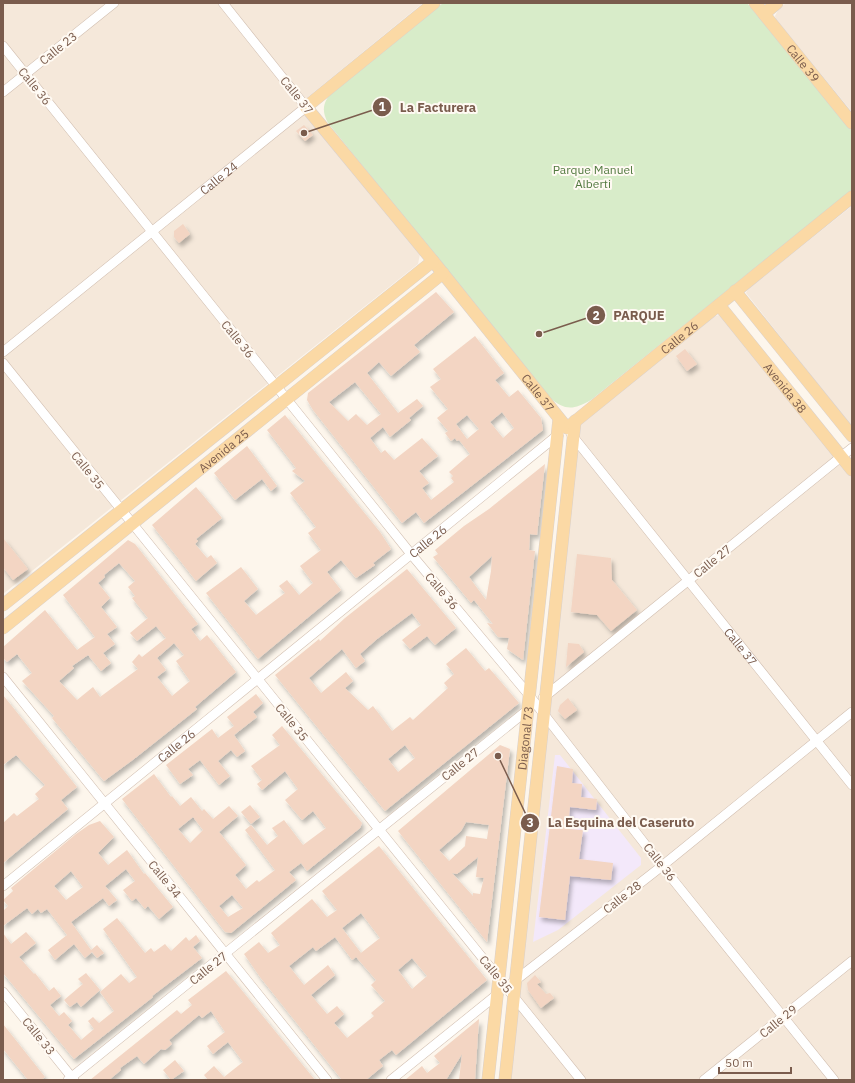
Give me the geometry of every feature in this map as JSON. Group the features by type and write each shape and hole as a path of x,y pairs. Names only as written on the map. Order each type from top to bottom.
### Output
{"main road":[{"name":"Calle 24","path":"306,107 434,3"},
{"name":"Calle 39","path":"755,3 852,123"},
{"path":"764,14 777,3"},
{"name":"Calle 37","path":"306,107 568,426"},
{"name":"Calle 26","path":"568,426 852,197"},
{"name":"Avenida 25","path":"3,606 433,261"},
{"name":"Avenida 25","path":"3,628 133,524 286,398 443,273"},
{"name":"Avenida 38","path":"735,291 852,436"},
{"name":"Avenida 38","path":"718,305 852,470"},
{"name":"Diagonal 73","path":"488,1080 498,976 531,703 557,436 568,426"},
{"name":"Diagonal 73","path":"505,1080 512,988 546,696 568,426"}],"street":[{"name":"Calle 23","path":"3,92 114,3"},
{"name":"Calle 37","path":"222,3 306,107"},
{"name":"Calle 36","path":"3,46 531,703 544,714 662,866 834,1080"},
{"name":"Calle 24","path":"3,352 306,107"},
{"name":"Calle 35","path":"3,363 378,830 498,976 512,988 581,1080"},
{"name":"Calle 37","path":"568,426 688,581 852,785"},
{"name":"Calle 26","path":"3,886 557,436"},
{"name":"Calle 27","path":"71,1079 378,830 531,703 546,696 852,448"},
{"name":"Calle 34","path":"3,677 327,1080"},
{"name":"Calle 28","path":"391,1080 497,995 512,988 852,712"},
{"name":"Calle 29","path":"704,1080 852,961"},
{"name":"Calle 33","path":"3,992 71,1079"}],"shaded area":[{"path":"3,3 423,3 298,105 420,254 418,264 3,594"},
{"path":"786,3 852,3 852,112 776,19 775,16 778,10"},
{"path":"852,206 852,427 746,293 748,289"},
{"path":"719,315 724,318 852,478 852,1080 509,1080 580,425 713,317"},
{"path":"555,755 560,755 641,858 641,865 558,930 533,942"}],"green space":[{"name":"Parque Manuel Alberti","path":"443,3 747,3 852,131 852,190 591,400 579,406 569,408 560,405 549,397 328,123 324,114 325,103 333,91"}],"building":[{"path":"304,125 313,135 305,141 296,131"},
{"path":"183,224 190,234 179,243 174,237 174,231"},
{"path":"436,292 454,312 414,345 420,352 391,376 379,362 367,373 398,413 417,399 423,406 409,418 411,420 390,437 383,427 370,438 381,453 385,450 394,460 422,438 438,456 419,471 429,483 422,488 431,500 454,482 451,478 453,476 449,472 470,454 459,440 457,441 455,438 451,441 445,433 448,431 437,418 448,409 430,387 441,379 433,369 475,336 504,373 495,380 509,397 518,390 541,418 543,430 424,523 416,512 402,523 313,410 307,400 308,393","holes":["355,382 381,414 367,425 356,414 348,421 329,402","502,412 514,428 503,438 490,422","467,415 479,429 467,439 456,424"]},
{"path":"685,349 697,364 687,371 676,356"},
{"path":"285,415 380,532 391,549 373,563 375,565 356,578 341,560 327,572 341,590 258,659 206,593 241,567 258,589 244,601 256,615 285,593 279,586 287,580 299,595 313,583 300,566 321,550 308,533 316,527 290,493 305,481 292,471 296,468 267,430"},
{"path":"247,446 277,486 271,491 262,479 235,500 214,473"},
{"path":"545,464 537,535 530,534 529,550 535,551 523,660 507,649 509,638 498,637 487,623 493,624 474,600 471,603 433,557 438,554 435,550 464,526 489,509","holes":["492,556 486,600 469,577"]},
{"path":"196,487 222,518 196,539 198,541 195,544 207,558 211,555 217,563 196,581 152,525"},
{"path":"3,538 28,569 13,580 3,567"},
{"path":"128,540 135,544 198,624 191,629 200,641 207,635 236,672 195,707 197,709 104,781 52,718 54,716 22,681 32,673 17,654 7,662 3,658 3,647 45,610 77,650 95,637 63,595","holes":["119,563 135,581 128,587 135,596 132,598 148,618 130,633 137,641 156,626 166,638 142,657 139,654 132,662 138,669 100,697 93,687 77,700 59,681 74,668 72,666 88,655 101,671 111,663 103,653 115,644 107,634 117,627 101,607 110,598 98,583 105,577 104,575","174,643 184,655 176,661 190,681 172,696 157,677 166,670 157,658"]},
{"path":"577,554 611,558 612,580 637,610 611,631 597,615 571,612"},
{"path":"407,569 456,628 435,645 427,636 410,649 402,640 421,625 412,613 377,639 360,654 365,661 356,668 342,649 309,678 321,693 346,672 353,681 345,688 368,710 373,706 392,731 410,717 413,720 448,688 444,683 454,674 446,664 466,648 485,671 489,668 519,703 385,811 275,675 319,639 320,641 345,618","holes":["405,745 415,758 398,772 388,759"]},
{"path":"568,643 579,644 584,652 566,667"},
{"path":"256,694 263,703 253,712 257,717 234,735 245,751 237,757 231,750 218,761 230,776 219,785 200,760 188,769 193,775 180,784 166,765 212,729 218,738 234,726 227,717"},
{"path":"3,695 77,787 61,800 68,809 3,863 3,823 14,813 17,816 39,799 35,794 45,785 16,755 3,765"},
{"path":"568,698 577,710 565,719 558,711 560,705"},
{"path":"282,726 362,823 360,828 307,871 301,863 289,872 296,880 231,933 225,932 122,799 154,774 171,797 172,796 180,806 191,797 202,811 204,809 213,819 229,806 238,816 219,832 246,865 235,875 246,889 257,880 259,882 275,870 245,830 251,825 267,845 278,836 272,828 284,820 303,845 326,828 313,811 302,820 285,800 298,789 285,771 262,790 257,784 262,780 251,766 280,745 272,735","holes":["193,817 203,830 190,843 178,829","232,895 243,908 228,917 219,906"]},
{"path":"500,745 510,749 487,942 398,831","holes":["466,822 489,825 487,839 466,836 465,846 449,861 439,850 461,831","478,857 476,877 484,878 480,894 473,893 473,896 452,873 457,874"]},
{"path":"557,766 573,769 572,783 582,784 581,797 597,799 596,810 570,807 568,829 583,830 579,859 613,863 611,880 570,876 565,920 539,917"},
{"path":"250,805 260,817 251,824 241,812"},
{"path":"100,821 114,837 98,853 108,865 127,850 144,874 145,873 173,907 159,919 148,906 145,909 136,898 132,901 123,890 135,881 126,869 105,886 117,900 109,906 103,898 71,922 91,950 97,945 104,953 97,958 92,952 85,958 74,944 55,960 48,950 67,935 47,909 41,913 38,909 32,914 27,908 3,926 3,911 8,906 3,900 13,891 11,888 89,825","holes":["71,871 83,887 66,900 54,886"]},
{"path":"379,846 487,980 396,1055 392,1050 379,1060 383,1066 366,1080 342,1080 260,977 244,954 259,942 268,953 280,945 271,933 312,899 327,917 337,910 322,891","holes":["361,913 380,938 361,953 342,928","335,937 352,960 356,957 376,980 371,985 385,1001 371,1013 374,1016 347,1038 334,1023 344,1014 337,1006 327,1014 311,995 335,975 328,965 304,985 289,966 313,947 316,951","412,958 427,976 412,989 398,970"]},
{"path":"117,918 145,953 151,948 154,952 165,944 171,951 186,937 189,941 196,935 200,941 193,947 202,958 74,1059 3,973 3,933 11,944 26,932 36,943 19,957 34,974 35,973 49,991 54,987 61,996 50,1005 59,1016 64,1012 72,1021 68,1025 81,1040 94,1029 88,1021 93,1017 99,1023 114,1011 100,992 121,974 129,983 137,977 103,929"},
{"path":"226,971 315,1080 208,1080 204,1075 214,1066 224,1077 243,1062 228,1042 213,1054 207,1046 225,1032 211,1011 202,1018 199,1015 169,1040 172,1044 165,1050 161,1049 144,1064 137,1056 120,1068 121,1070 109,1080 90,1080 177,1010 181,1014 192,1005 188,1000"},
{"path":"86,973 100,990 81,1007 77,1002 70,1007 64,1000 83,984 78,979"},
{"path":"535,975 541,982 537,984 546,994 550,993 554,998 541,1008 528,990 527,983"},
{"path":"479,1019 475,1080 459,1080 462,1054 446,1080 405,1080 422,1066 427,1073 440,1063 434,1056"},
{"path":"3,1024 45,1077 41,1080 28,1080 3,1049"},
{"path":"175,1060 184,1071 171,1080 163,1070"}],"place":[{"name":"La Facturera","path":"304,133"},
{"name":"PARQUE","path":"539,334"},
{"name":"La Esquina del Caseruto","path":"498,756"}]}
